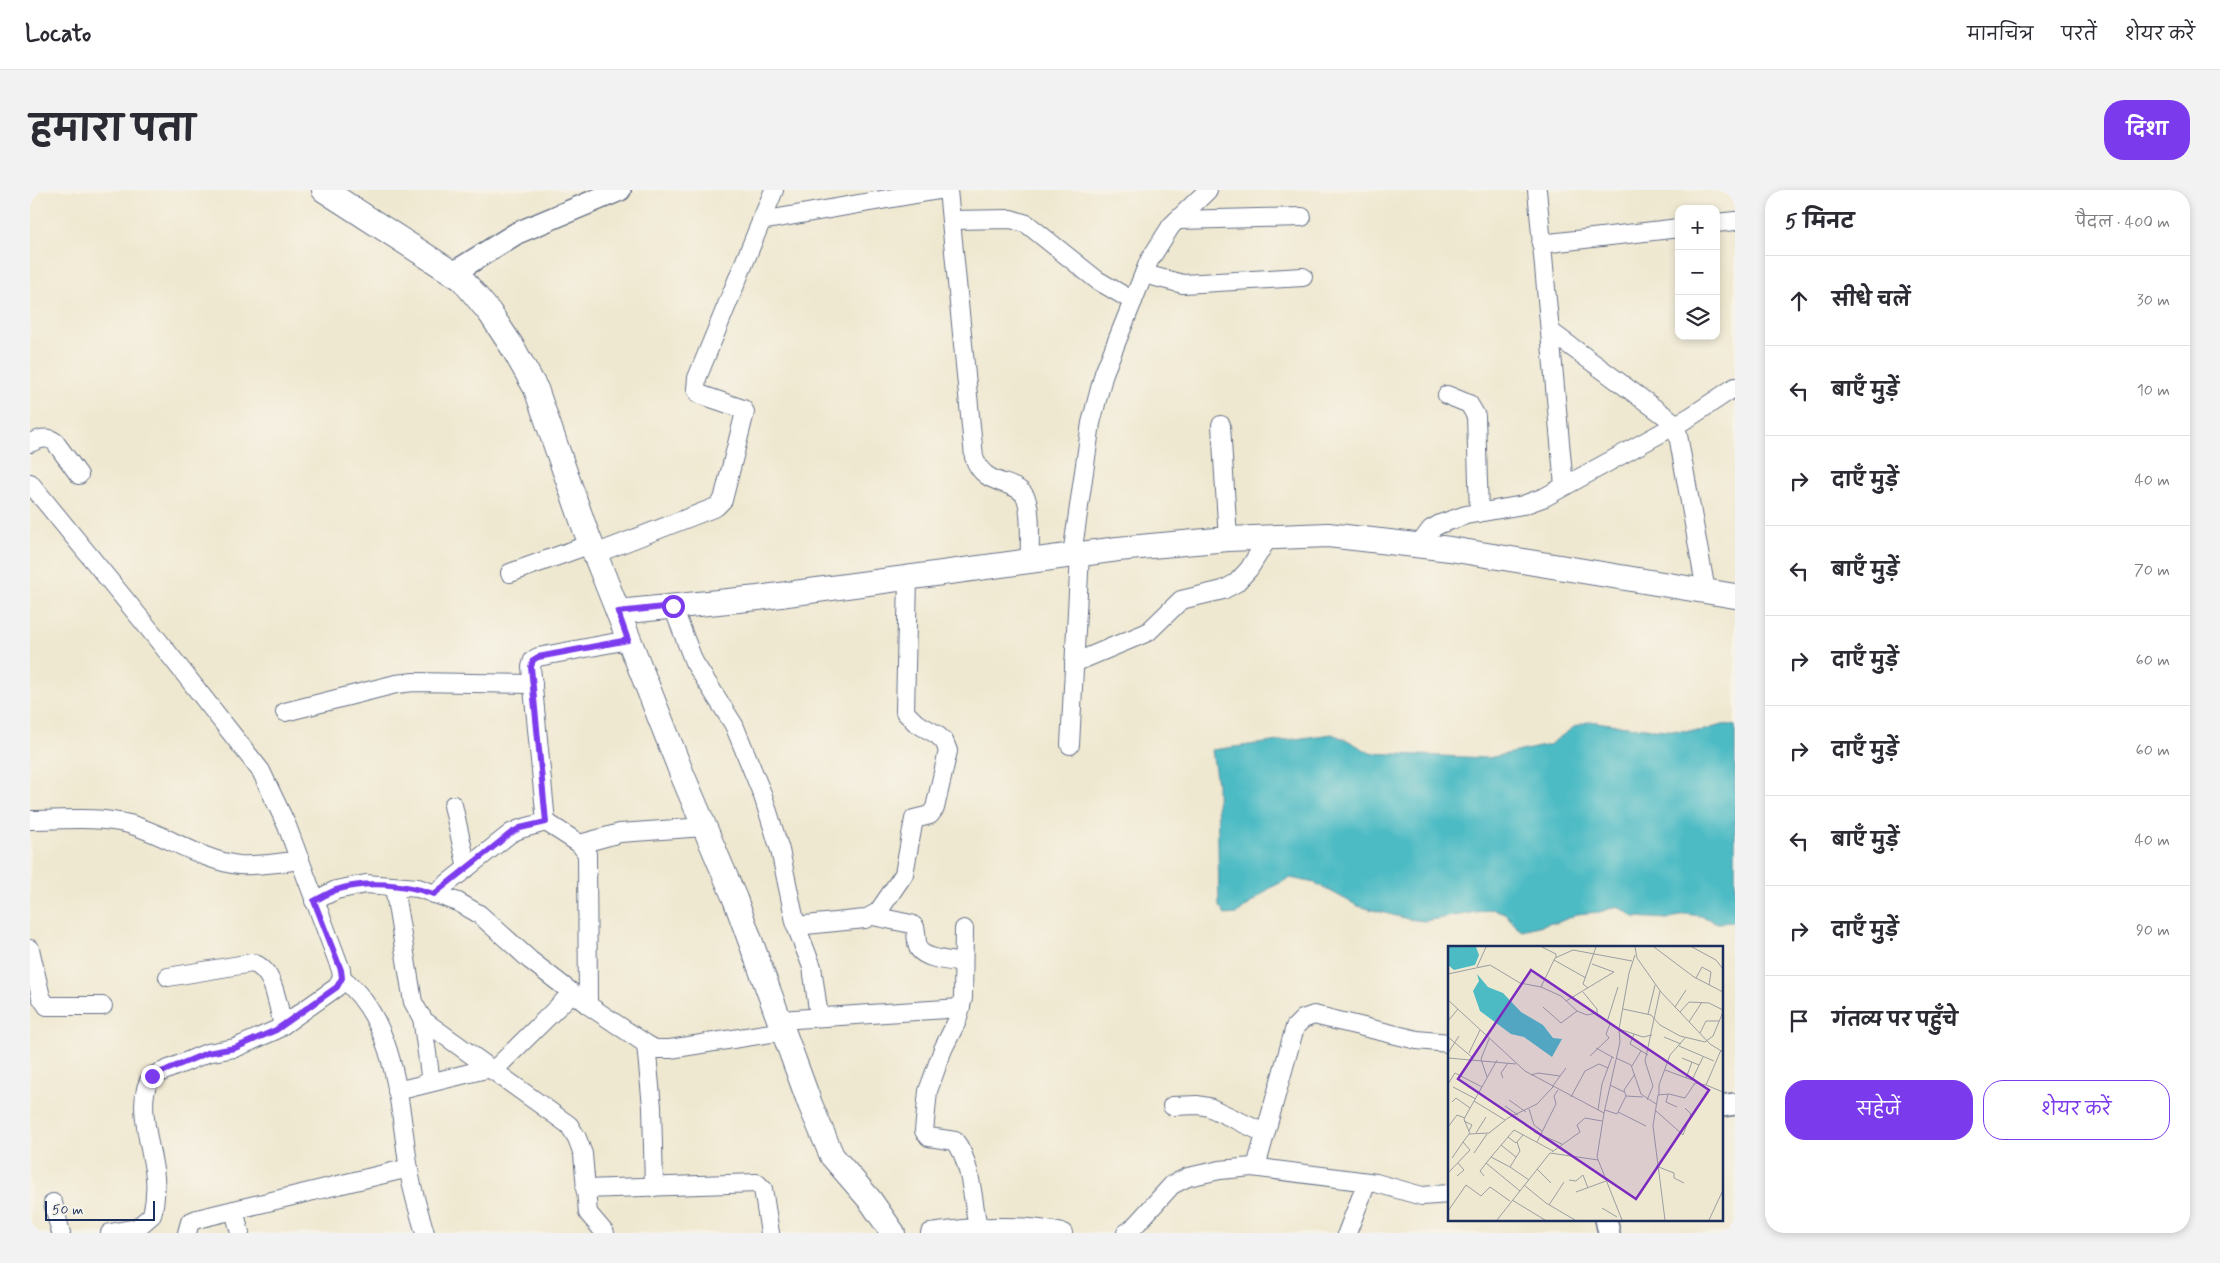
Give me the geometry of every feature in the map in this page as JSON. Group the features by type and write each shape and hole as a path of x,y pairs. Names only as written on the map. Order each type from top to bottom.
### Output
{"main road":[{"path":"324,190 453,273 471,288 513,348 536,389 593,549 628,640 735,899 810,1104 832,1156 870,1200 891,1233"},
{"path":"618,612 758,598 1076,555 1228,539 1328,535 1419,545 1735,596"}],"street":[{"path":"453,273 517,233 620,190"},
{"path":"510,572 593,549 709,510 716,507 723,500 745,412 744,409 699,394 696,389 696,378 774,190"},
{"path":"761,221 939,190"},
{"path":"948,190 978,468 995,481 1017,488 1026,498 1030,560"},
{"path":"1070,745 1076,555 1091,423 1123,295 1144,274 1171,226 1208,190"},
{"path":"1537,190 1564,486"},
{"path":"1178,220 1302,216"},
{"path":"951,220 1018,220 1027,224 1067,254 1097,280 1123,295"},
{"path":"1720,223 1735,221"},
{"path":"1541,244 1675,228"},
{"path":"1144,274 1183,284 1302,277"},
{"path":"1550,331 1676,424 1706,591"},
{"path":"1419,545 1436,526 1466,515 1523,505 1545,497 1732,393"},
{"path":"1447,395 1469,404 1476,416 1479,513"},
{"path":"1221,425 1228,539"},
{"path":"30,443 39,439 50,439 55,442 79,475"},
{"path":"33,491 154,635 261,771 287,826 341,970 342,978 337,987 283,1025 235,1048 207,1053 152,1076 146,1083 143,1099 155,1178 152,1215 146,1223 138,1228 110,1233"},
{"path":"1074,663 1148,632 1181,600 1223,590 1236,583 1249,570 1268,538"},
{"path":"796,926 865,919 873,916 896,888 904,874 914,819 930,815 936,808 948,751 944,741 936,734 916,723 906,712 908,577"},
{"path":"673,606 694,662 734,725 763,796 780,850 796,926 812,967 819,1017"},
{"path":"546,822 531,667 533,660 538,657 628,640"},
{"path":"285,712 396,684 414,682 533,684"},
{"path":"453,805 467,868"},
{"path":"30,820 92,820 129,824 212,857 237,864 260,865 300,860"},
{"path":"434,894 511,833 520,828 546,822 580,844 587,854 588,1006"},
{"path":"580,844 620,833 704,827"},
{"path":"314,901 336,890 366,884 418,888 458,902 479,914 530,960 588,1006 655,1048 670,1049 819,1017 961,1008"},
{"path":"394,886 413,1002 422,1017 569,1125 577,1138 582,1154 588,1213 605,1233"},
{"path":"873,916 911,924 916,930 918,947 921,952 927,956 963,963"},
{"path":"964,929 963,998 958,1021 943,1049 928,1091 924,1131 929,1138 955,1141 960,1146 965,1158 978,1228"},
{"path":"30,948 41,997 47,1006 103,1006"},
{"path":"168,977 252,963 259,965 268,975 283,1025"},
{"path":"342,978 352,986 370,1011 385,1042 403,1116 409,1168 425,1233"},
{"path":"397,1091 492,1069 572,993"},
{"path":"1256,1167 1295,1027 1303,1019 1314,1015 1417,1040 1448,1044"},
{"path":"422,1017 431,1082"},
{"path":"646,1044 652,1107 654,1187"},
{"path":"1722,1106 1735,1104"},
{"path":"1172,1106 1209,1108 1264,1133"},
{"path":"1126,1233 1131,1230 1172,1185 1188,1177 1220,1170 1256,1167 1367,1182 1422,1196 1448,1194"},
{"path":"187,1233 190,1222 197,1219 409,1168"},
{"path":"1347,1233 1367,1182"},
{"path":"585,1189 758,1183 763,1189 770,1233"},
{"path":"53,1203 61,1233"},
{"path":"234,1210 240,1233"},
{"path":"1606,1220 1609,1233"},
{"path":"930,1233 978,1228 1011,1230 1039,1228 1063,1233"}],"water":[{"path":"1589,721 1684,731 1702,731 1721,725 1735,726 1735,922 1718,923 1701,916 1686,914 1668,919 1634,917 1618,906 1599,912 1577,914 1557,923 1522,930 1505,913 1493,909 1425,921 1408,919 1358,906 1315,883 1290,878 1270,888 1237,914 1225,915 1219,906 1217,784 1212,750 1332,734 1370,753 1488,758 1549,745 1574,727"}],"route":[{"path":"152,1076 207,1053 235,1048 276,1030 337,987 342,978 341,970 314,901 336,890 366,884 418,888 434,894 511,833 520,828 546,822 531,667 533,660 538,657 628,640 618,612 673,606"}]}
